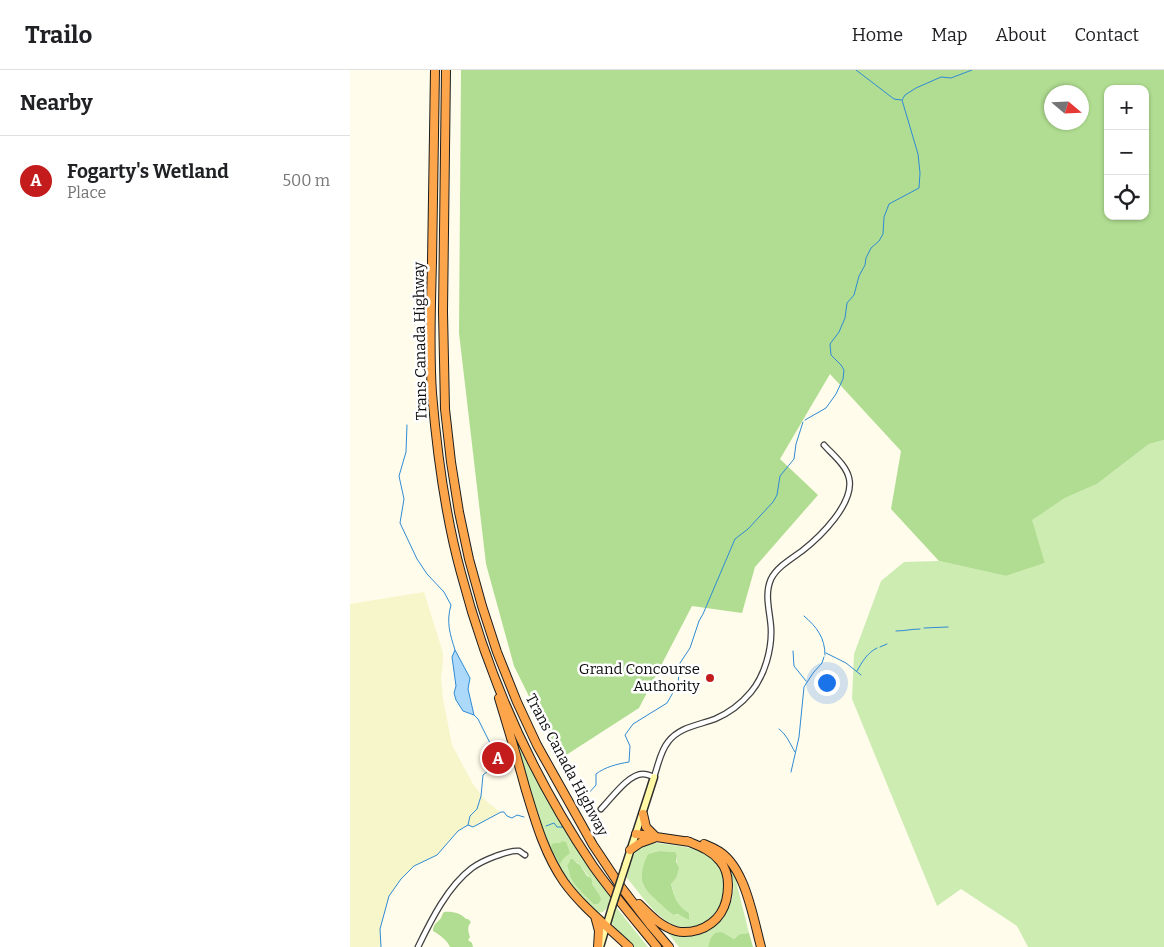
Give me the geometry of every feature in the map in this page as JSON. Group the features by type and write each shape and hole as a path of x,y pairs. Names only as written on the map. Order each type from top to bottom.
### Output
{"highway":[{"name":"Trans Canada Highway","path":"435,70 431,310 432,392 442,480 460,572 482,643 502,695 520,738 541,779 594,868 657,947"},
{"name":"Trans Canada Highway","path":"446,70 443,312 445,409 451,462 469,559 497,652 537,745 594,845 621,887 669,947"},
{"path":"482,643 534,816 547,852 568,887 595,916 629,947"},
{"path":"642,814 646,827 656,837"},
{"path":"636,834 702,844 716,849 727,858 738,872 761,947"},
{"path":"630,850 644,841 656,837"},
{"path":"621,887 658,922 666,927 684,932 708,926 720,914 726,904 728,896 727,873 721,861 707,849 687,841"},
{"path":"595,916 599,931 599,947"}],"main road":[{"path":"599,947 654,777"}],"street":[{"path":"601,809 634,776 645,774 654,777 662,752 671,738 689,728 725,714 745,698 758,681 768,655 771,639 767,598 771,579 780,568 823,533 848,497 850,487 846,471 824,445"},
{"path":"418,947 443,901 467,872 478,864 501,854 518,851 525,855"}],"shaded area":[{"path":"424,592 443,653 441,678 443,699 452,745 473,784 486,801 500,812 473,827 468,825 458,831 437,855 414,866 401,879 389,897 380,929 381,947 350,947 350,604"}],"green space":[{"path":"461,70 1164,70 1164,440 1149,444 1097,484 1065,498 1032,520 1045,563 1006,576 939,561 891,509 901,451 830,374 780,459 818,495 755,567 742,613 692,606 639,708 560,759 514,666 486,564 459,333"},
{"path":"1164,440 1164,947 1028,947 1017,926 961,889 937,906 852,699 854,654 881,581 904,562 939,561 1006,576 1045,563 1031,520 1065,498 1097,484 1149,444"},
{"path":"515,741 518,743 583,859 611,896 608,907 603,912 597,913 569,885 554,860 542,832","holes":["573,859 590,879 597,891 593,904 571,877 567,866"]},
{"path":"561,841 566,842 570,853 560,864 551,848 552,844 561,843"},
{"path":"657,843 691,848 701,852 716,864 724,878 724,893 719,906 710,918 697,925 683,927 668,922 656,912 626,877 635,853 649,844","holes":["659,851 675,852 677,855 676,878 671,883 681,907 689,913 673,915 643,885 648,854"]},
{"path":"659,851 675,852 677,855 676,862 679,868 676,878 671,884 681,907 689,913 689,920 678,914 673,915 644,886 642,874 646,857 648,854"},
{"path":"571,859 580,865 587,876 591,878 600,896 601,900 598,904 593,904 573,882 567,866"},
{"path":"730,867 735,877 749,933 740,934 734,939 722,932 710,939 708,947 679,947 665,929 688,934 699,934 707,931 714,925 727,910 732,898 733,883"},
{"path":"616,907 648,947 633,947 616,932 612,920"},
{"path":"444,912 459,914 471,922 468,927 470,937 468,940 472,943 473,947 450,947 443,938 433,931 434,925"},
{"path":"722,932 734,939 740,934 749,933 753,947 708,947 710,939 715,933"}],"water":[{"path":"455,650 470,678 468,689 474,715 463,711 456,700 452,657"}],"waterway":[{"path":"856,70 894,99 901,100"},
{"path":"902,100 905,95 916,88 941,77 951,78 972,70"},
{"path":"805,420 826,408 836,394 843,379 844,370 831,355 830,344 839,332 845,318 847,303 854,295 866,258 871,248 879,241 883,234 884,217 889,204 919,188 918,154 902,100"},
{"path":"585,809 587,795 596,785 596,774 611,766 629,762 630,746 625,735 633,724 667,703 678,684 680,663 690,648 699,621 735,539 748,529 773,502 777,495 780,476 794,459 796,444 803,422"},
{"path":"407,425 406,452 399,476 404,499 400,523 417,559 427,574 444,592 451,605 449,622 455,650"},
{"path":"804,616 819,633 824,643 825,655"},
{"path":"924,628 948,627"},
{"path":"896,631 920,629"},
{"path":"880,647 887,644"},
{"path":"857,671 868,655 877,648"},
{"path":"793,651 794,666 806,681"},
{"path":"826,653 846,663 861,675"},
{"path":"791,772 799,737 804,687 822,663 824,657"},
{"path":"468,825 470,816 477,809 481,796 483,775 497,764 497,757 478,719 474,715"},
{"path":"779,729 795,752"},
{"path":"381,947 380,929 389,896 401,879 414,866 437,855 458,831 468,825 473,827 501,812 512,818 517,815 524,817"},
{"path":"546,826 554,823 557,827 564,827"}],"place":[{"name":"Grand Concourse Authority","path":"710,678"},
{"name":"Fogarty's Wetland","path":"498,758"}]}
